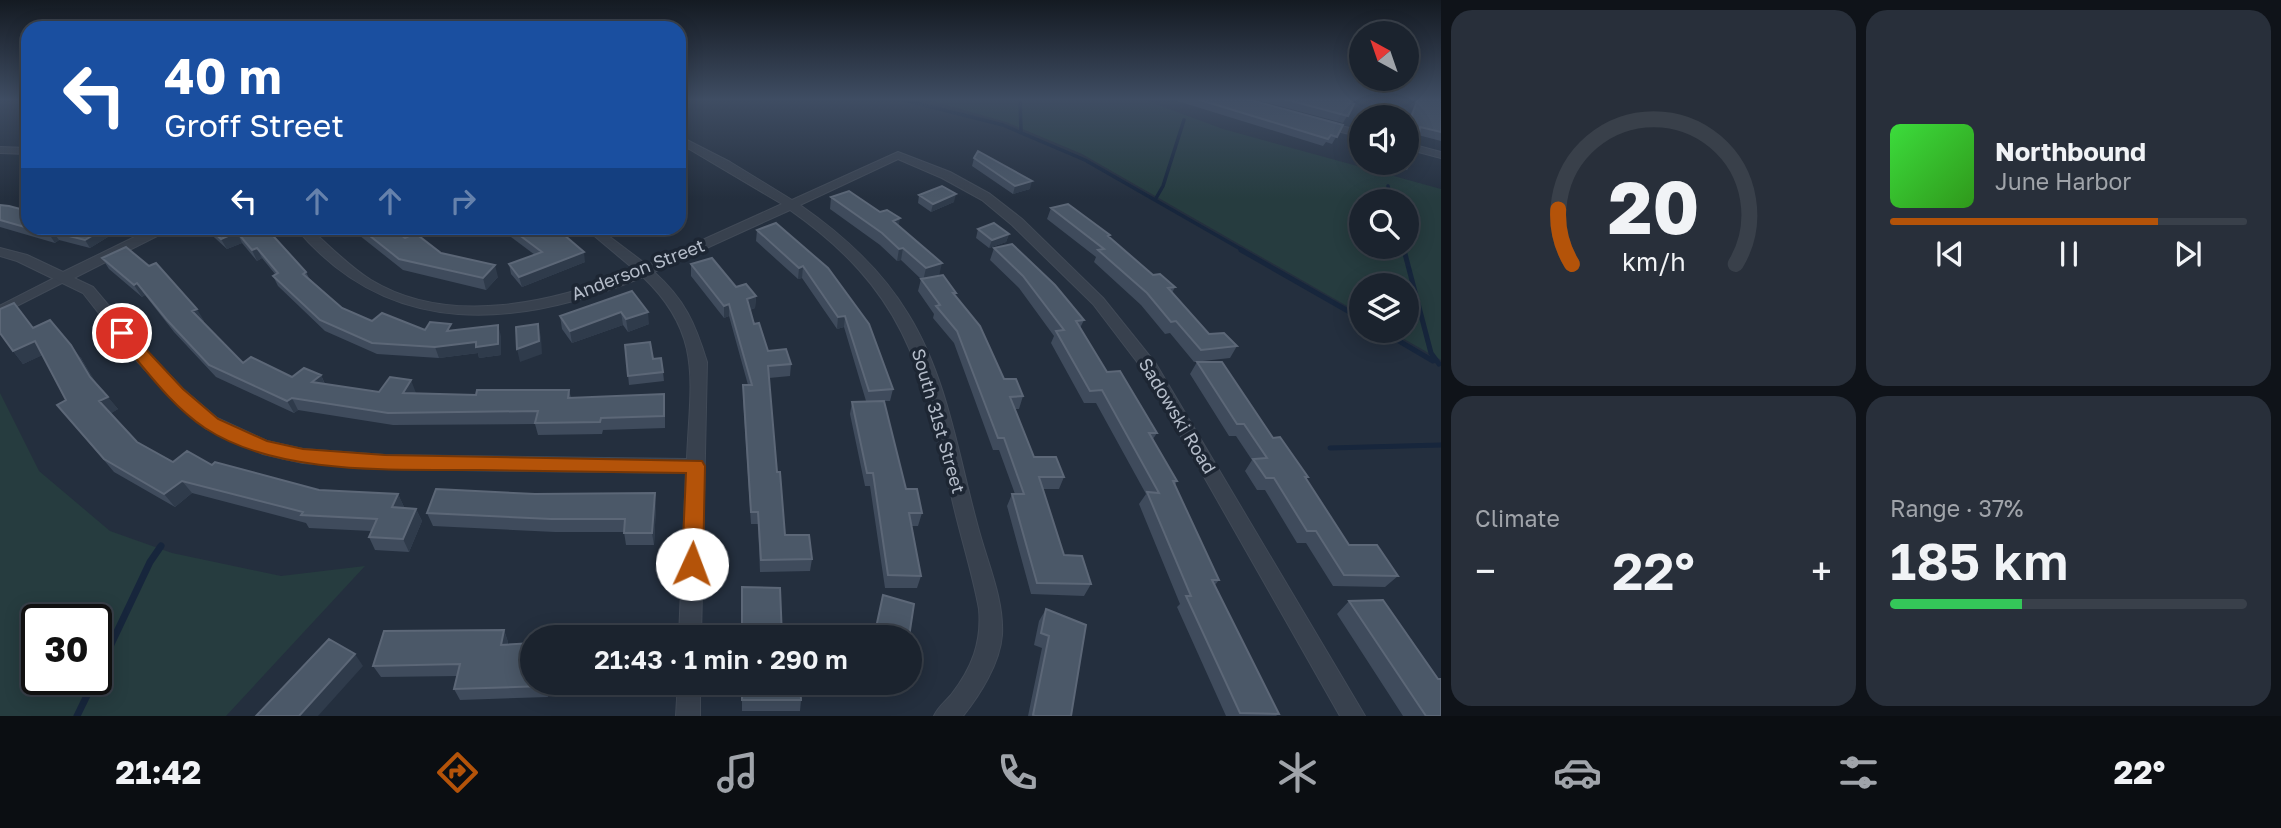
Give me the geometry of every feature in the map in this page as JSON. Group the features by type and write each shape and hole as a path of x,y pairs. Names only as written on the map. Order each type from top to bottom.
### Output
{"street":[{"name":"South 31st Street","path":"686,143 790,205 859,260 910,330 935,397 984,588 992,636 977,674 953,712 946,716"},
{"path":"1419,149 1441,155"},
{"path":"0,150 21,151"},
{"name":"Anderson Street","path":"310,235 366,283 395,295 430,304 478,310 530,307 589,293 645,271 898,155"},
{"name":"Sadowski Road","path":"898,155 946,175 986,197 1051,253 1098,301 1150,368 1353,716"},
{"path":"65,277 148,235"},
{"path":"600,235 645,271 687,323 699,362 690,625"},
{"path":"0,252 65,277 88,290 140,354 177,393 211,423 263,447 303,456 385,462 696,466"},
{"path":"688,716 689,695"}],"lane":[{"path":"0,310 65,277"}],"green space":[{"path":"1031,132 1235,132 1349,164 1349,175 1390,175 1441,189 1441,360 1411,343 1419,343 1419,273 1349,273 1349,307 1082,154"},
{"path":"0,393 39,471 110,531 172,553 281,576 365,566 226,716 0,716"}],"building":[{"path":"1306,132 1339,132 1337,137 1331,135 1328,139"},
{"path":"978,151 1032,181 1015,186 974,158"},
{"path":"942,186 956,194 933,204 919,195"},
{"path":"849,191 880,212 887,210 900,218 893,221 942,263 926,268 903,248 899,249 882,233 831,197"},
{"path":"1068,204 1110,235 1108,236 1153,275 1160,274 1175,287 1168,288 1209,334 1224,333 1237,346 1201,350 1176,321 1171,322 1147,293 1098,250 1104,249 1051,208"},
{"path":"0,205 21,209 21,226 0,220"},
{"path":"776,223 828,268 869,324 893,389 869,391 845,316 838,317 803,266 799,268 757,230"},
{"path":"994,223 1009,234 992,240 978,229"},
{"path":"65,235 93,235 85,240"},
{"path":"240,235 272,235 306,272 303,274 342,308 372,321 382,313 425,330 430,322 451,324 447,331 498,325 498,344 476,347 476,342 435,347 372,343 320,320 273,276 278,273 257,248 252,250"},
{"path":"369,235 401,235 405,238 418,235 441,253 495,265 483,278 399,259"},
{"path":"519,235 564,235 584,252 519,277 509,264 542,252"},
{"path":"1012,244 1055,285 1084,320 1076,321 1107,372 1120,371 1157,433 1149,433 1177,481 1173,481 1219,580 1212,580 1279,714 1240,713 1186,596 1191,596 1147,492 1159,493 1102,390 1090,391 1056,331 1064,330 1023,276 994,248"},
{"path":"126,247 149,266 156,263 197,309 192,311 243,363 251,357 292,377 304,368 321,375 312,382 379,392 390,377 411,380 403,393 476,395 477,390 569,390 568,398 664,394 664,416 601,418 600,422 535,423 538,411 388,413 292,398 287,401 209,365 137,283 134,285 102,258"},
{"path":"712,258 736,287 746,284 756,296 747,299 754,324 759,323 768,351 786,349 791,364 768,366 777,472 780,472 785,535 809,535 812,559 761,560 758,512 751,512 743,385 752,385 729,304 724,306 691,264"},
{"path":"943,275 956,293 953,293 980,326 1004,379 1016,379 1023,396 1010,397 1034,457 1056,457 1064,477 1039,477 1064,555 1082,556 1091,584 1037,583 1012,494 1024,494 1004,438 998,438 957,331 936,306 940,305 921,279"},
{"path":"632,291 648,312 626,319 621,312 570,331 560,316"},
{"path":"14,303 33,328 50,320 71,345 90,377 108,397 99,401 137,442 173,462 187,451 212,465 215,462 319,490 398,494 392,507 416,509 403,539 369,537 377,519 301,515 303,512 182,481 164,494 104,459 57,405 66,400 35,341 13,351 0,333 0,309"},
{"path":"538,324 539,341 517,349 516,327"},
{"path":"650,342 653,359 661,358 663,372 628,376 625,345"},
{"path":"1197,362 1222,362 1273,438 1280,437 1308,477 1305,477 1349,545 1377,545 1398,576 1344,575 1316,531 1307,531 1274,478 1266,478 1253,459 1267,458 1244,424 1237,424"},
{"path":"884,401 906,489 917,489 922,513 909,513 921,576 888,575 873,473 867,473 852,402"},
{"path":"436,489 535,494 655,493 652,533 624,533 625,519 551,519 427,513"},
{"path":"742,587 780,588 782,625 742,625"},
{"path":"883,595 914,604 911,625 877,625"},
{"path":"1383,600 1438,679 1441,679 1441,716 1426,716 1349,601"},
{"path":"1046,609 1086,625 1071,716 1033,715 1049,636 1041,633"},
{"path":"504,630 501,645 520,644 520,687 454,689 460,664 373,666 384,631"},
{"path":"329,639 355,654 299,716 256,716"},
{"path":"742,695 801,695 801,700 742,700"}],"waterway":[{"path":"1020,132 1085,160 1244,251"},
{"path":"1155,200 1163,186 1180,132"},
{"path":"1241,250 1349,312"},
{"path":"1406,259 1431,353 1439,364"},
{"path":"1402,343 1433,361"},
{"path":"1330,448 1441,445"},
{"path":"112,642 150,562 161,546"},
{"path":"77,716 87,695"}],"route":[{"path":"122,333 177,393 211,423 263,447 303,456 385,462 696,466 692,564"}]}
